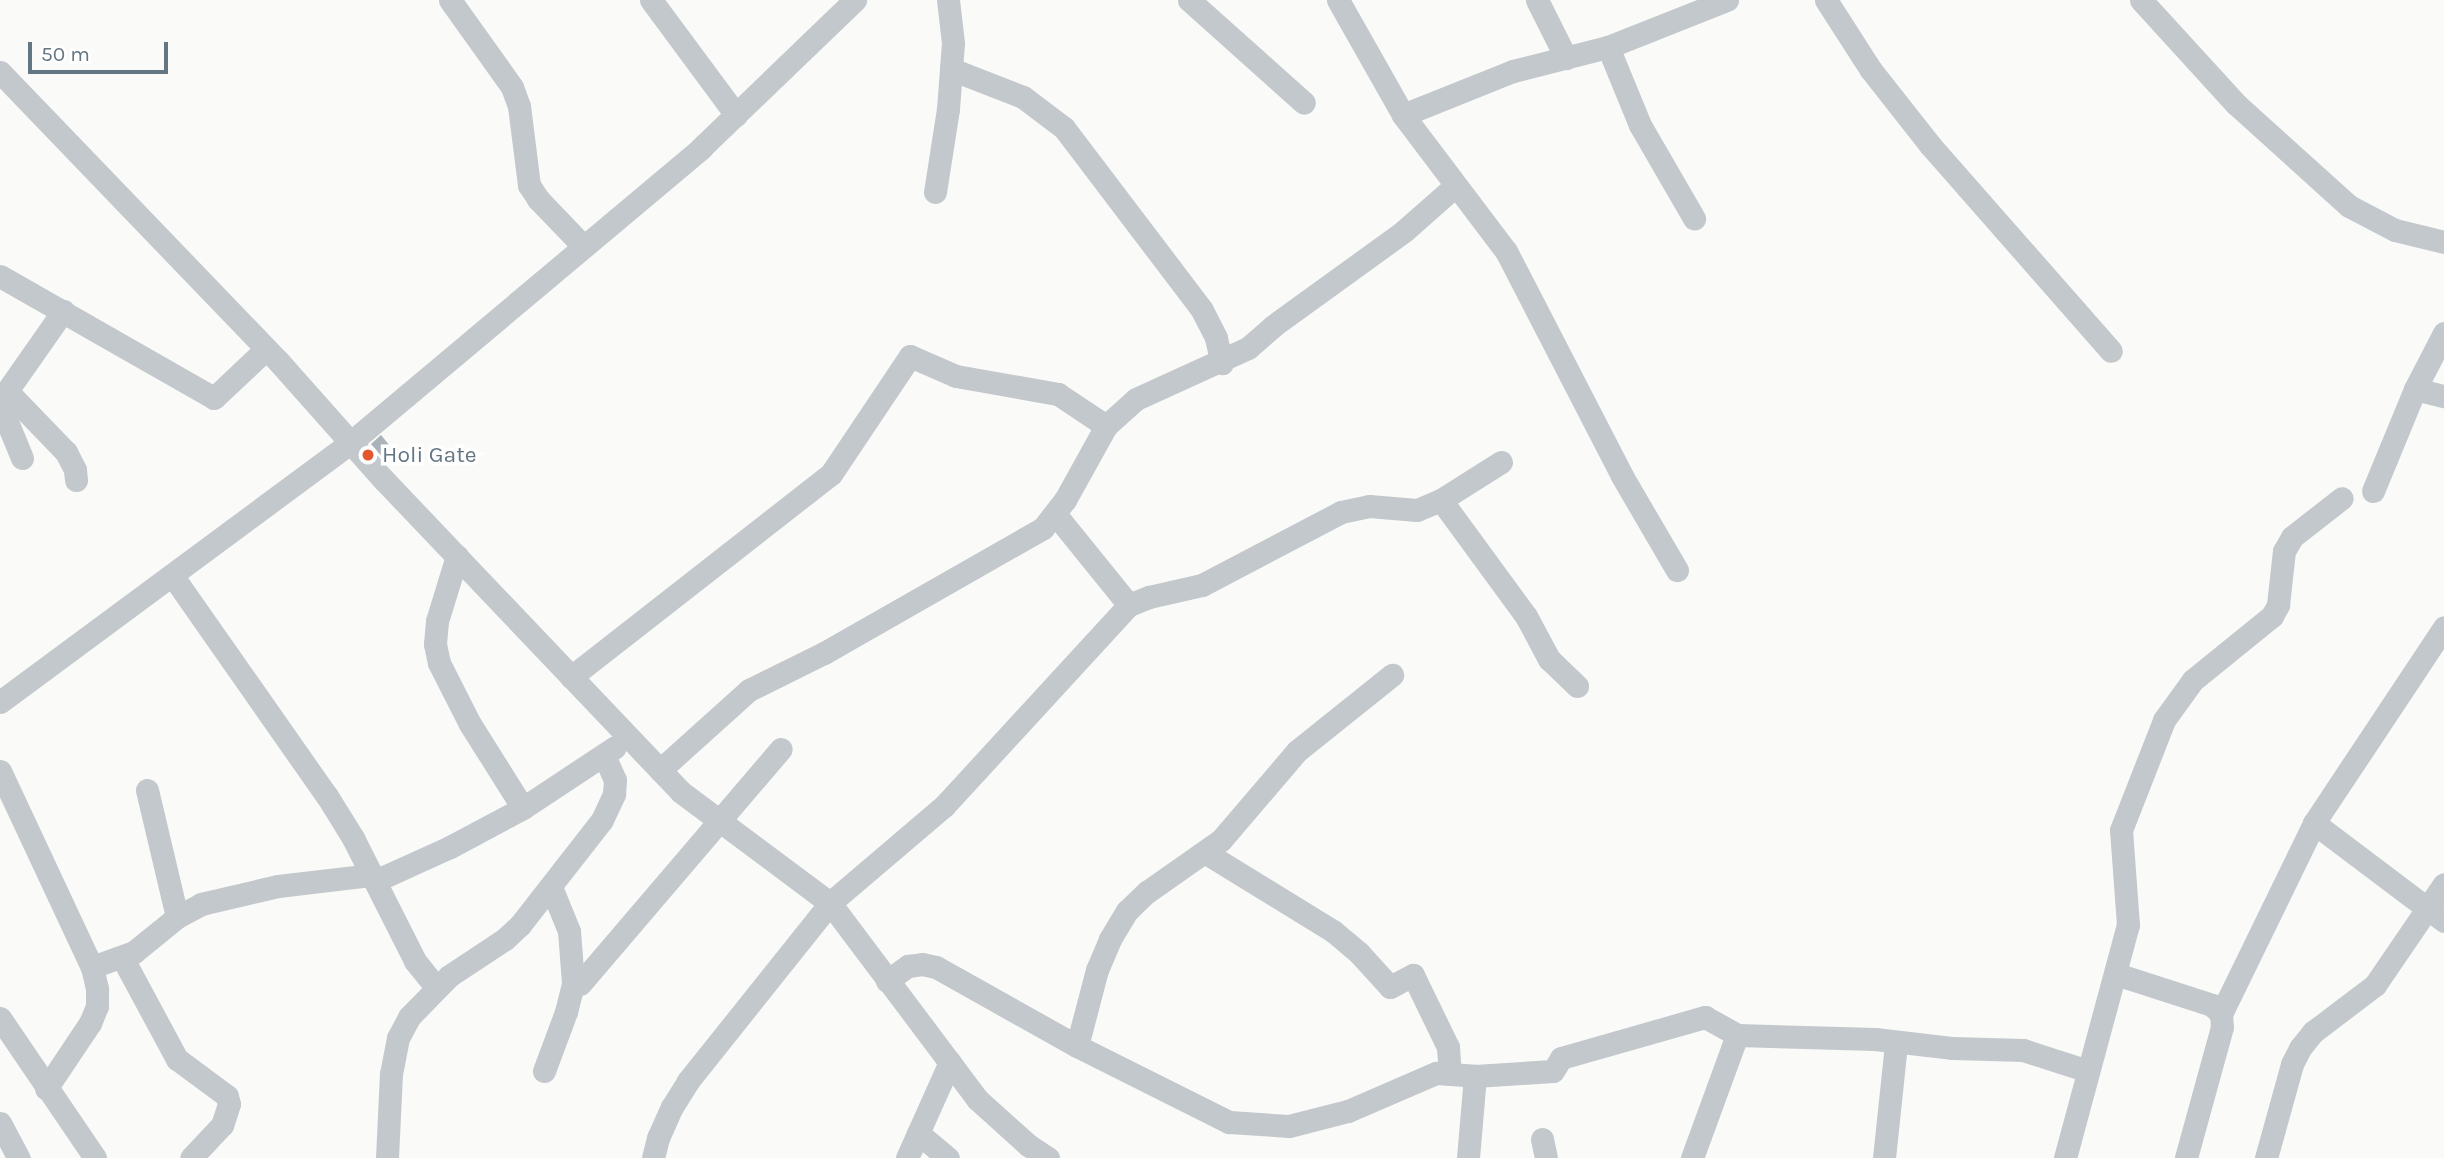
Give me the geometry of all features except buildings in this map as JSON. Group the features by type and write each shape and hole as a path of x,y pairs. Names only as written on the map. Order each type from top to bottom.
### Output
{"street":[{"path":"450,0 512,87 519,106 529,185 538,199 583,246"},
{"path":"651,0 736,115"},
{"path":"0,702 350,443 610,226 736,115 855,0"},
{"path":"935,192 948,109 953,43 948,0"},
{"path":"1189,0 1304,103"},
{"path":"1338,0 1403,116 1506,250 1622,476 1677,570"},
{"path":"1537,0 1566,58"},
{"path":"1403,116 1513,71 1608,47 1727,0"},
{"path":"1826,0 1871,70 1930,145 2112,351"},
{"path":"2141,0 2236,104 2349,206 2395,230 2444,242"},
{"path":"1608,47 1640,125 1694,218"},
{"path":"951,69 1023,97 1064,128 1202,310 1216,338 1222,363"},
{"path":"0,72 266,349 350,443 681,792 830,903 977,1099 1028,1145 1048,1158"},
{"path":"660,770 749,690 824,653 1043,528 1056,515 1106,426 1136,399 1222,363 1248,348 1273,326 1404,231 1455,186"},
{"path":"0,276 214,398 266,349"},
{"path":"22,458 6,419 7,391 63,311"},
{"path":"2373,491 2415,389 2444,333"},
{"path":"571,677 831,474 910,356 956,376 1058,394 1106,426"},
{"path":"2415,389 2444,396"},
{"path":"7,391 66,452 75,470 76,480"},
{"path":"653,1158 662,1128 688,1081 830,903 944,806 1129,605 1202,585 1341,512 1369,506 1416,510 1441,500 1501,462"},
{"path":"2065,1158 2128,925 2129,905 2120,846 2121,830 2164,720 2193,680 2272,616 2278,606 2284,551 2292,537 2342,498"},
{"path":"1441,500 1526,616 1549,659 1577,686"},
{"path":"1056,515 1129,605"},
{"path":"457,556 437,621 435,644 439,663 470,724 523,808"},
{"path":"172,575 327,796 374,878 401,937 415,961 436,987"},
{"path":"2186,1158 2222,1027 2221,1014 2314,823 2444,626"},
{"path":"1077,1046 1097,970 1110,939 1127,911 1147,892 1221,840 1297,751 1392,675"},
{"path":"92,967 122,957 147,943 177,917 201,904 278,886 374,878 450,847 523,808 629,738"},
{"path":"580,984 781,749"},
{"path":"387,1158 391,1074 398,1038 409,1017 436,987 505,939 532,913 612,805 615,780 604,755"},
{"path":"0,771 92,967 97,1006 82,1038 46,1089"},
{"path":"147,790 177,917"},
{"path":"2314,823 2436,914"},
{"path":"1206,853 1333,932 1359,953 1390,987 1413,975 1448,1047 1451,1074"},
{"path":"2266,1158 2292,1065 2300,1048 2313,1032 2375,985 2436,914 2444,884"},
{"path":"544,1071 566,1012 572,983 569,931 551,887"},
{"path":"122,957 177,1059 227,1096 229,1104 222,1125 191,1158"},
{"path":"887,981 908,967 922,964 936,967 1077,1046 1229,1122 1289,1126 1348,1111 1436,1073 1475,1076 1553,1071 1561,1058 1705,1017 1737,1035 1875,1040 1896,1044 1903,1041 1953,1048 2023,1050 2088,1071"},
{"path":"2116,974 2212,1005 2221,1014"},
{"path":"0,1018 95,1158"},
{"path":"1692,1158 1737,1035"},
{"path":"1884,1158 1896,1044"},
{"path":"907,1158 950,1062"},
{"path":"1468,1158 1475,1076"},
{"path":"0,1124 19,1158"},
{"path":"918,1133 948,1158"}],"place":[{"name":"Holi Gate","path":"368,455"}]}
